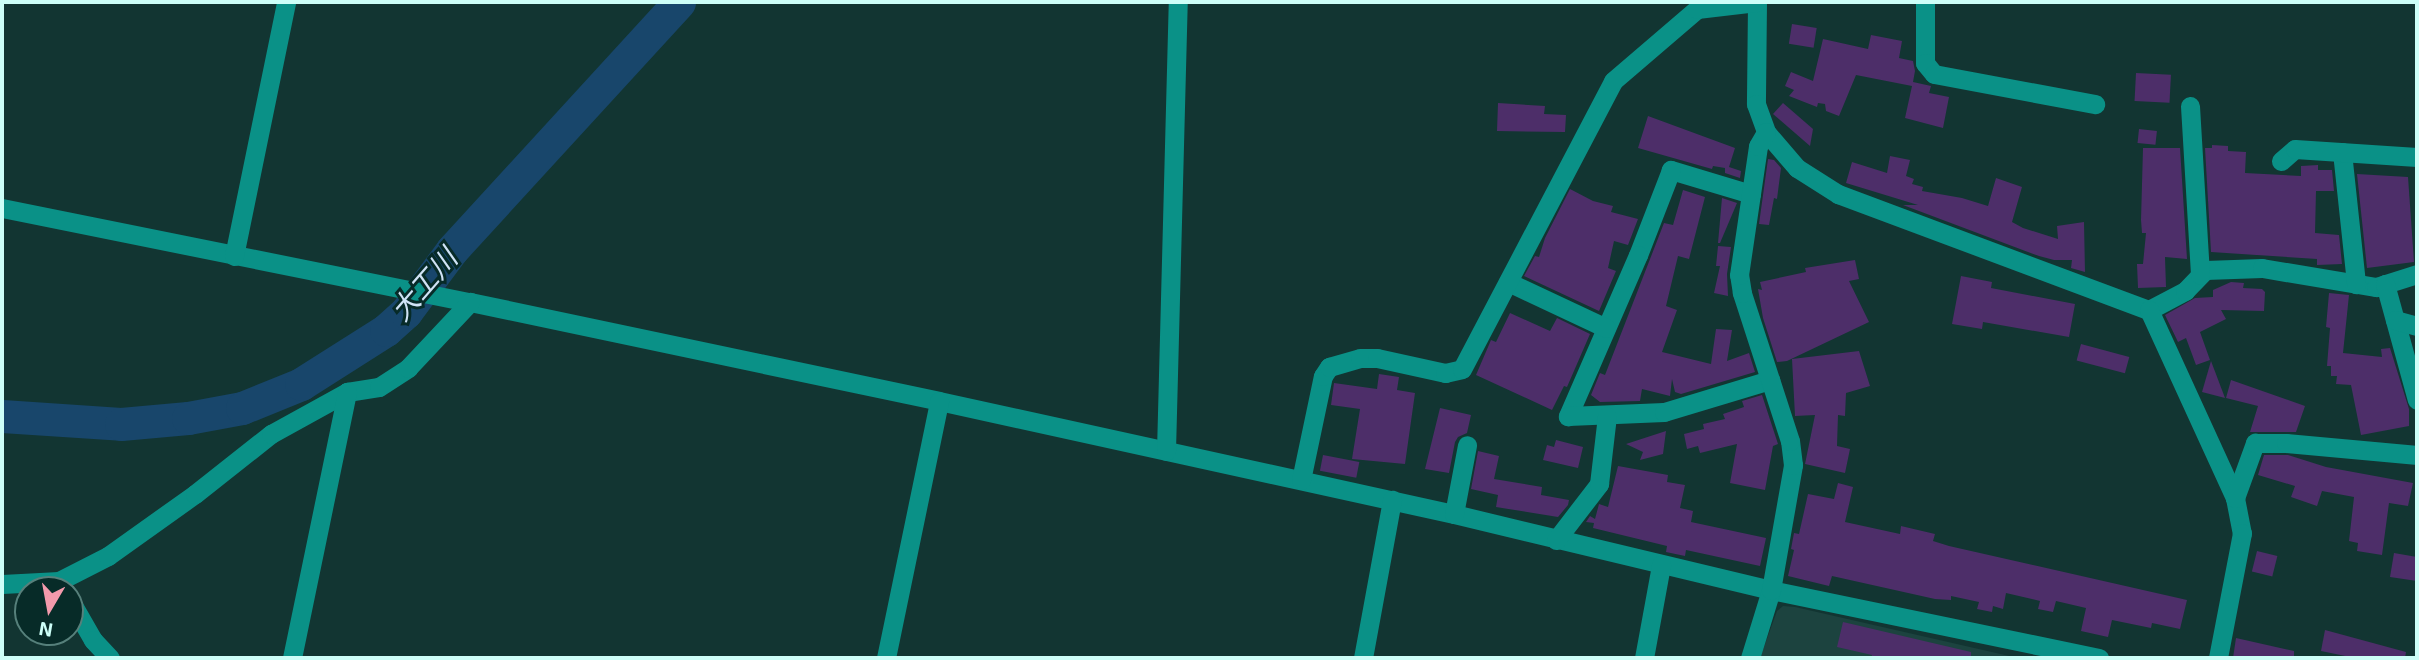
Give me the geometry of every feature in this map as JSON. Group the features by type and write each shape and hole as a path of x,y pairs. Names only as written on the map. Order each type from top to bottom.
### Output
{"street":[{"path":"234,256 286,2"},
{"path":"1166,451 1178,2"},
{"path":"1301,480 1323,376 1329,368 1360,358 1377,358 1455,372 1467,361 1613,81 1698,9 1758,2 1756,104 1766,132 1797,168 1838,194 2149,310 2235,498 2242,533 2218,658"},
{"path":"1925,2 1925,63 1934,75 2095,104"},
{"path":"2190,106 2200,275"},
{"path":"1751,658 1772,590 1793,465 1790,441 1742,293 1739,275 1758,146 1766,132"},
{"path":"2281,161 2295,149 2417,157"},
{"path":"2342,152 2356,284"},
{"path":"1751,194 1671,170 1568,416 1664,412 1770,380"},
{"path":"2,208 470,302 939,401 1454,514 1772,590 2099,658"},
{"path":"2149,310 2185,291 2205,270 2262,268 2376,287 2417,274"},
{"path":"1508,282 1606,328"},
{"path":"2385,284 2417,400"},
{"path":"75,576 139,535 271,434 347,392 379,387 408,368 470,302"},
{"path":"2395,320 2417,326"},
{"path":"292,658 347,392"},
{"path":"886,658 939,401"},
{"path":"1556,540 1599,484 1607,416"},
{"path":"2235,498 2255,443 2286,443 2417,455"},
{"path":"1454,514 1467,444"},
{"path":"1363,658 1392,500"},
{"path":"1644,658 1661,565"},
{"path":"84,624 110,658"}],"shaded area":[{"path":"1783,606 2018,658 1760,658 1777,611"}],"building":[{"path":"1792,24 1817,28 1814,48 1789,44"},
{"path":"1871,35 1902,41 1899,58 1913,61 1913,82 1931,86 1929,93 1949,97 1943,128 1905,118 1912,86 1856,75 1839,116 1826,111 1825,104 1818,103 1817,107 1789,96 1794,90 1785,86 1791,72 1813,81 1823,39 1868,49"},
{"path":"2136,73 2171,75 2169,103 2135,101"},
{"path":"1498,103 1545,106 1544,114 1566,115 1565,132 1497,131"},
{"path":"1783,103 1813,129 1810,146 1773,114"},
{"path":"1648,116 1735,148 1729,167 1741,171 1740,178 1725,173 1725,168 1713,166 1712,169 1638,148"},
{"path":"2139,129 2157,131 2155,145 2138,143"},
{"path":"2212,145 2228,146 2228,151 2246,152 2245,173 2301,176 2301,166 2318,165 2318,170 2332,170 2334,191 2316,191 2315,233 2339,235 2342,264 2317,265 2317,259 2211,252 2205,148 2212,148"},
{"path":"2143,148 2180,148 2187,259 2165,257 2166,287 2138,288 2137,264 2143,264 2146,233 2142,233 2141,220"},
{"path":"1890,156 1910,160 1906,176 1914,179 1912,184 1923,187 1922,191 1988,206 1996,178 2022,187 2012,222 2023,228 2058,239 2057,226 2084,222 2085,272 2071,268 2072,260 2054,260 2039,256 1903,205 1918,205 1846,183 1852,162 1887,173"},
{"path":"1768,159 1774,160 1781,168 1777,199 1774,198 1769,225 1759,224"},
{"path":"2357,174 2408,177 2414,262 2367,268"},
{"path":"1570,189 1593,201 1613,206 1611,212 1638,219 1628,245 1614,241 1608,268 1616,271 1599,311 1524,276 1535,256 1539,257 1545,238"},
{"path":"1683,190 1705,197 1689,259 1678,256 1666,306 1677,310 1662,352 1711,364 1716,329 1732,330 1727,361 1749,353 1755,372 1681,394 1675,392 1672,379 1670,396 1642,389 1640,401 1600,402 1591,395 1600,373 1605,375 1664,223 1673,225"},
{"path":"1722,198 1737,203 1718,243"},
{"path":"1718,246 1731,247 1727,274 1728,296 1714,293 1720,266 1716,266"},
{"path":"1855,260 1859,279 1849,281 1869,322 1787,361 1777,362 1763,318 1758,289 1762,290 1760,282 1806,272 1805,268"},
{"path":"1961,276 1992,282 1991,288 2075,304 2069,337 1983,322 1982,329 1952,324"},
{"path":"2231,282 2244,283 2243,288 2262,289 2265,292 2264,311 2221,310 2226,319 2200,332 2210,360 2196,365 2186,338 2178,342 2165,315 2195,298 2213,297 2213,290"},
{"path":"2329,293 2349,295 2343,353 2382,357 2381,349 2390,348 2409,409 2409,426 2361,435 2351,385 2336,384 2337,376 2331,376 2331,366 2327,366"},
{"path":"1510,313 1550,331 1557,318 1590,334 1567,387 1564,386 1552,410 1476,375 1491,340 1496,342"},
{"path":"2081,344 2129,357 2125,373 2077,360"},
{"path":"1859,351 1870,386 1846,393 1845,416 1838,415 1837,446 1850,449 1845,473 1805,464 1815,415 1795,416 1792,359"},
{"path":"2211,361 2225,398 2202,392"},
{"path":"1379,374 1399,377 1397,390 1415,393 1405,464 1352,459 1360,409 1331,405 1334,383 1377,389"},
{"path":"2231,380 2305,406 2296,432 2250,432 2258,406 2226,398"},
{"path":"1762,395 1778,444 1773,446 1765,490 1730,483 1737,444 1700,453 1698,446 1687,449 1684,434 1704,429 1703,424 1725,419 1723,414 1744,407 1742,401"},
{"path":"1440,408 1471,415 1467,433 1458,437 1455,442 1449,473 1425,469"},
{"path":"1666,431 1663,454 1640,460 1643,452 1626,444"},
{"path":"1556,440 1583,447 1578,468 1543,460 1547,445 1554,447"},
{"path":"1478,451 1499,456 1494,479 1542,487 1541,495 1569,500 1568,505 1558,517 1496,507 1498,495 1471,489"},
{"path":"1323,455 1359,462 1356,478 1320,471"},
{"path":"2264,455 2288,455 2326,467 2413,483 2408,506 2389,503 2382,555 2357,551 2358,543 2349,541 2354,497 2322,491 2317,506 2291,497 2295,486 2258,475"},
{"path":"1618,466 1668,475 1667,482 1685,485 1680,508 1693,511 1691,522 1766,538 1760,566 1686,550 1685,556 1666,552 1667,546 1593,528 1594,523 1586,522 1590,516 1595,519 1599,504 1608,507"},
{"path":"1838,483 1853,487 1845,522 1900,534 1901,526 1935,534 1933,541 1949,546 2187,600 2180,629 2152,623 2151,628 2112,620 2108,637 2081,631 2086,608 2056,601 2053,612 2038,609 2040,601 2006,593 2003,609 1993,606 1992,612 1977,609 1979,602 1951,596 1951,600 1935,599 1832,576 1829,586 1788,576 1794,550 1791,549 1794,533 1799,534 1808,494 1834,499"},
{"path":"2257,551 2277,556 2272,576 2252,571"},
{"path":"2394,553 2417,557 2417,581 2390,577"},
{"path":"1843,622 1971,652 1971,658 1871,658 1872,655 1837,647"},
{"path":"2325,630 2406,652 2405,658 2355,658 2321,651"},
{"path":"2236,638 2294,651 2294,658 2233,658"}],"waterway":[{"name":"大工川","path":"2,416 121,424 188,418 242,408 301,384 386,330 406,312 452,250 679,2"}]}
